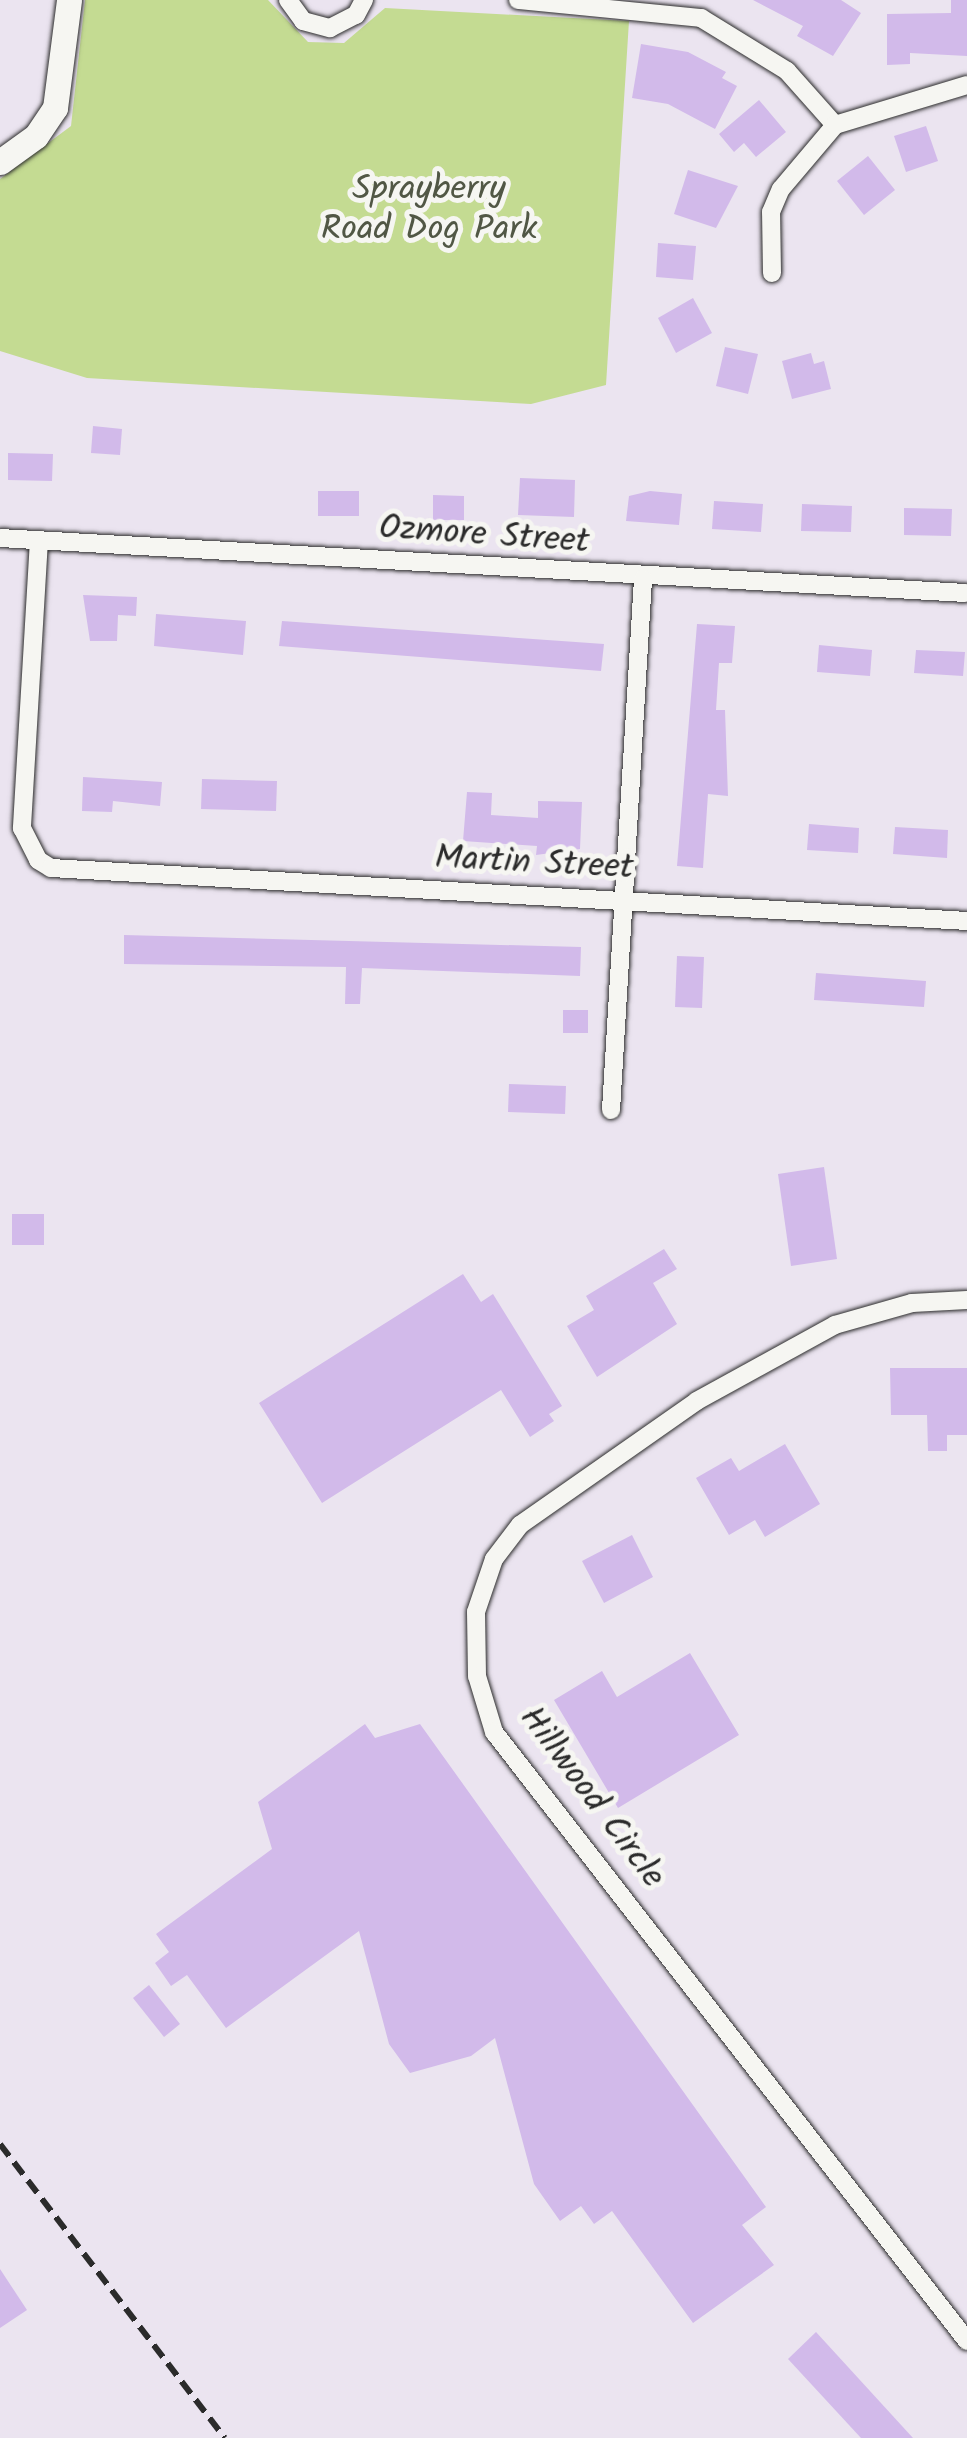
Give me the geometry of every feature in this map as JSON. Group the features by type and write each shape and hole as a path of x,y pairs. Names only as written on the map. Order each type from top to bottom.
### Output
{"street":[{"path":"0,162 36,136 55,108 69,0"},
{"path":"288,0 303,21 330,28 356,15 364,0"},
{"path":"518,0 701,18 787,71 834,126"},
{"path":"772,273 771,212 780,189 834,126 967,85"},
{"name":"Ozmore Street","path":"0,538 643,579 965,592"},
{"name":"Martin Street","path":"39,540 22,828 38,860 52,868 967,921"},
{"path":"610,1110 643,579"},
{"name":"Hillwood Circle","path":"967,1300 912,1303 835,1325 697,1402 520,1525 494,1559 476,1612 477,1676 494,1732 967,2341"}],"green space":[{"name":"Sprayberry Road Dog Park","path":"85,0 268,0 308,42 344,43 385,8 629,21 606,385 531,404 87,378 0,351 0,179 71,126"}],"building":[{"path":"753,0 841,0 861,13 833,56 797,36 803,26"},
{"path":"951,0 967,0 967,56 910,53 910,64 887,65 887,14 951,13"},
{"path":"641,44 688,52 726,72 722,78 737,86 715,129 668,104 632,98"},
{"path":"759,100 786,132 756,157 744,143 734,152 719,134"},
{"path":"926,126 938,161 906,172 894,136"},
{"path":"868,156 895,190 864,215 837,181"},
{"path":"688,170 738,186 716,228 674,214"},
{"path":"658,243 696,246 693,280 656,277"},
{"path":"693,298 712,333 676,353 658,318"},
{"path":"725,347 758,354 748,394 716,386"},
{"path":"811,353 814,364 824,361 831,389 792,399 782,361"},
{"path":"93,426 122,429 120,455 91,453"},
{"path":"8,453 53,454 52,481 8,480"},
{"path":"520,478 575,480 574,517 518,515"},
{"path":"318,491 359,491 359,516 318,516"},
{"path":"650,491 682,494 679,525 626,521 629,496"},
{"path":"433,495 464,496 464,520 433,520"},
{"path":"714,501 763,504 761,532 712,529"},
{"path":"802,504 852,506 851,532 801,531"},
{"path":"904,508 952,509 951,536 904,535"},
{"path":"83,595 137,597 136,616 118,615 117,641 90,641"},
{"path":"156,614 246,621 243,655 154,646"},
{"path":"282,621 604,644 601,671 279,646"},
{"path":"697,624 735,626 732,663 719,663 716,710 725,710 728,796 708,794 703,868 677,866"},
{"path":"819,645 872,650 870,676 817,672"},
{"path":"916,650 965,652 963,676 914,673"},
{"path":"83,777 162,782 160,806 113,801 112,812 82,811"},
{"path":"202,779 277,781 276,811 201,809"},
{"path":"467,792 492,793 491,815 538,818 538,801 582,802 580,849 536,855 537,846 463,841"},
{"path":"809,824 859,828 858,853 807,850"},
{"path":"895,827 948,830 947,858 893,854"},
{"path":"124,935 581,947 580,976 362,968 360,1004 345,1004 346,967 124,964"},
{"path":"677,956 704,957 702,1008 675,1007"},
{"path":"816,973 926,981 924,1007 814,1000"},
{"path":"563,1010 588,1010 588,1033 563,1033"},
{"path":"509,1084 566,1086 565,1114 508,1112"},
{"path":"824,1167 837,1259 791,1266 778,1174"},
{"path":"12,1214 44,1214 44,1245 12,1245"},
{"path":"664,1249 677,1269 653,1283 677,1324 597,1377 567,1326 594,1310 586,1296"},
{"path":"463,1274 481,1302 493,1294 562,1406 549,1414 554,1421 530,1437 501,1390 322,1503 259,1403"},
{"path":"890,1368 967,1368 967,1435 947,1435 947,1451 928,1451 927,1415 891,1415"},
{"path":"785,1444 820,1504 765,1537 755,1520 729,1535 696,1478 731,1458 739,1471"},
{"path":"632,1535 653,1577 604,1603 582,1561"},
{"path":"690,1653 739,1735 618,1808 554,1700 602,1671 617,1697"},
{"path":"365,1724 375,1738 420,1724 766,2207 742,2225 774,2265 693,2323 612,2211 594,2224 581,2206 560,2221 534,2184 495,2038 471,2056 410,2073 389,2044 359,1931 226,2028 187,1975 171,1986 155,1963 169,1952 156,1934 272,1849 258,1802"},
{"path":"149,1985 180,2024 164,2037 133,1998"},
{"path":"0,2269 27,2310 0,2328"},
{"path":"816,2332 913,2438 861,2438 788,2359"}],"railway":[{"path":"0,2144 225,2438"}]}
